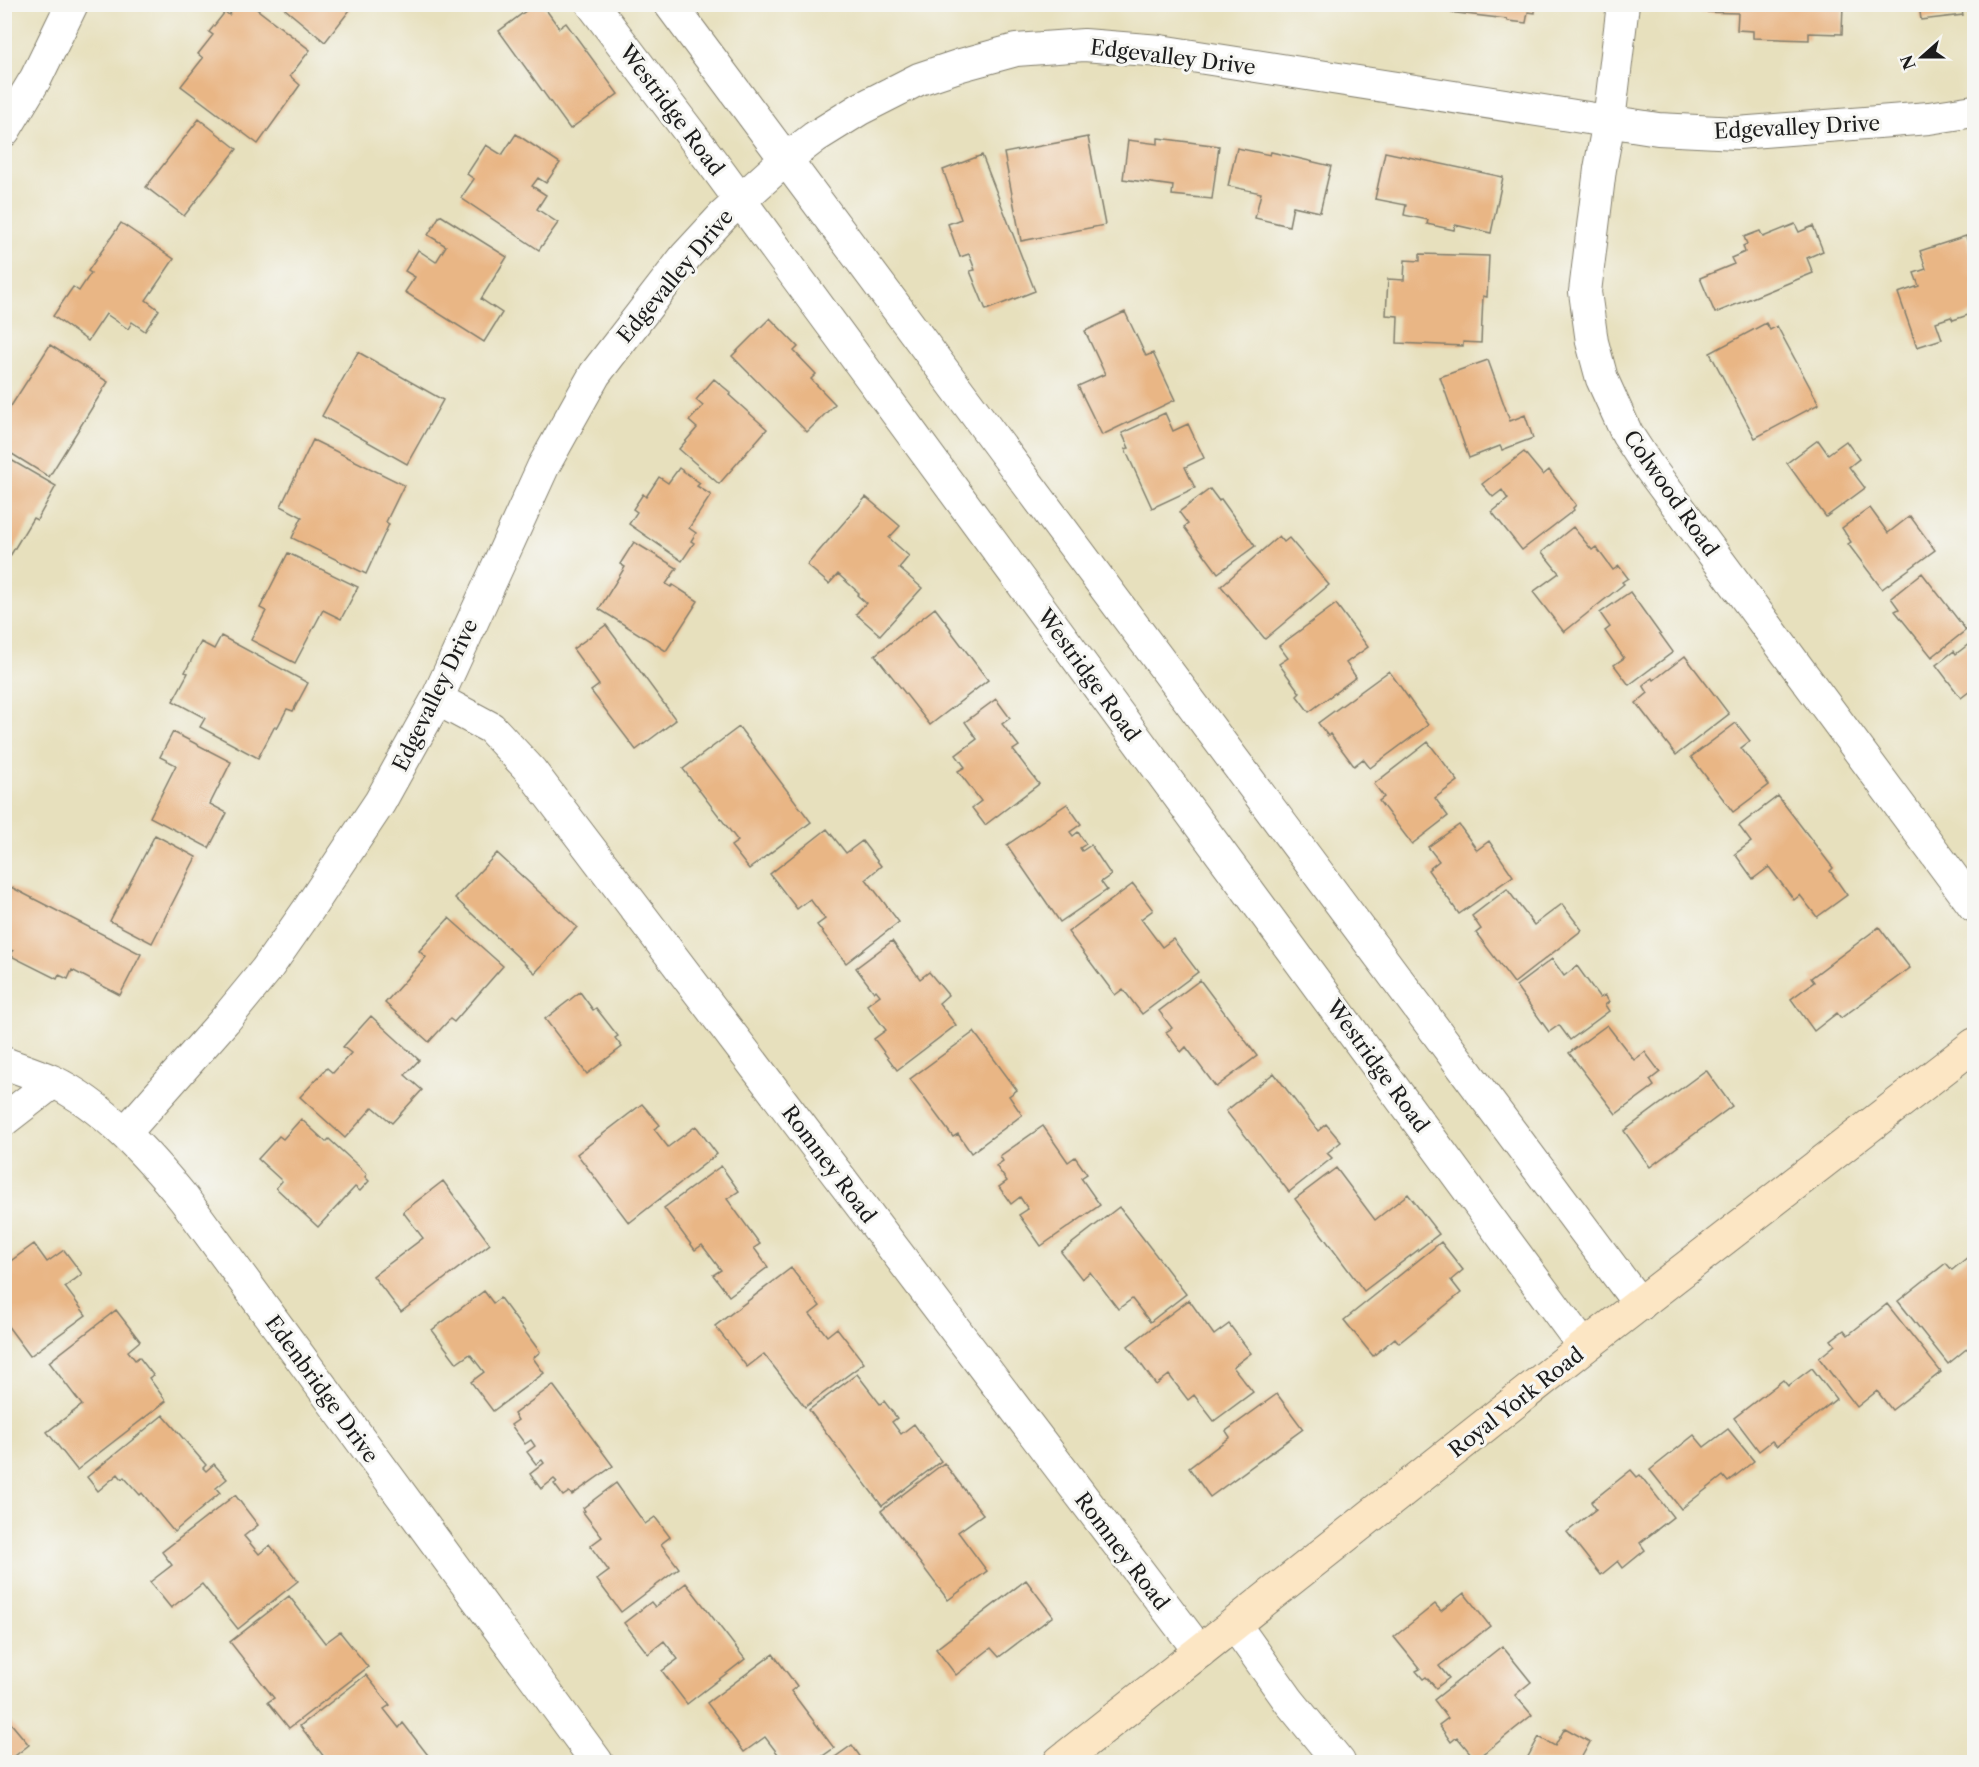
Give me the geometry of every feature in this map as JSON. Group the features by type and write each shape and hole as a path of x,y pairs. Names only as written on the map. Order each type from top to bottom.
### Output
{"main road":[{"name":"Royal York Road","path":"1060,1762 1584,1347 1974,1045"}],"street":[{"path":"4,131 36,78 72,4"},
{"name":"Westridge Road","path":"592,4 1584,1347"},
{"path":"670,4 1640,1305"},
{"name":"Colwood Road","path":"1623,4 1585,292 1592,342 1602,379 1614,408 1646,463 1974,906"},
{"name":"Edgevalley Drive","path":"125,1133 266,970 380,802 437,699 543,467 595,374 686,256 739,200 785,159 814,137 860,109 920,80 961,64 1016,50 1084,45 1160,51 1658,129 1737,133 1929,118 1974,111"},
{"name":"Romney Road","path":"437,699 490,728 531,771 1200,1652"},
{"name":"Edenbridge Drive","path":"4,1063 53,1082 87,1103 125,1133 155,1164 184,1199 597,1762"},
{"path":"4,1120 53,1082"},
{"path":"1235,1625 1289,1701 1339,1762"}],"building":[{"path":"237,4 250,4 310,50 290,76 300,85 258,144 181,86 203,58 198,54 213,35 209,32 225,12 229,15"},
{"path":"279,4 350,4 353,6 325,42"},
{"path":"535,4 542,4 559,28 566,23 618,94 570,129 499,31"},
{"path":"1415,4 1535,4 1535,13 1528,12 1526,23 1415,8"},
{"path":"1701,4 1843,4 1842,34 1809,33 1809,40 1753,38 1753,31 1737,30 1738,13 1700,12"},
{"path":"1919,4 1961,4 1963,15 1921,20"},
{"path":"199,119 237,149 184,216 146,187"},
{"path":"516,134 560,163 546,183 538,178 532,186 546,195 537,209 558,223 539,250 461,198 474,179 467,174 486,145 502,155"},
{"path":"1088,137 1105,225 1021,241 1004,153"},
{"path":"1158,138 1219,146 1212,199 1172,195 1173,186 1123,179 1128,140 1158,144"},
{"path":"1237,148 1270,155 1271,152 1331,166 1320,212 1293,206 1289,226 1255,218 1261,193 1228,186"},
{"path":"1385,152 1503,177 1491,233 1455,225 1454,230 1427,224 1428,220 1404,215 1406,205 1375,199"},
{"path":"982,155 1035,291 986,310 970,271 975,270 969,254 960,257 948,224 961,219 943,170"},
{"path":"440,215 507,257 481,299 502,313 484,342 405,292 415,277 405,271 418,250 436,262 446,246 428,235"},
{"path":"121,223 174,259 146,300 159,310 145,331 132,322 128,329 106,314 88,341 53,316 73,287 79,291 91,273 88,271"},
{"path":"1795,224 1799,232 1813,226 1823,251 1807,258 1813,273 1715,313 1700,278 1734,264 1731,258 1745,252 1743,246 1747,244 1744,237 1760,231 1763,237"},
{"path":"1966,236 1974,262 1974,313 1953,320 1951,317 1936,322 1942,339 1917,347 1898,293 1919,286 1914,273 1926,269 1920,251"},
{"path":"1420,254 1489,256 1487,297 1483,296 1481,343 1463,342 1463,346 1397,343 1398,316 1386,315 1388,279 1404,280 1405,260 1420,261"},
{"path":"1125,312 1146,356 1153,353 1175,400 1102,435 1078,386 1105,374 1085,331"},
{"path":"770,318 798,347 794,351 816,374 811,379 835,404 807,432 732,356"},
{"path":"1766,323 1770,330 1777,326 1819,404 1755,438 1710,353"},
{"path":"50,345 108,382 49,477 4,449 4,417"},
{"path":"358,352 443,400 407,464 322,416"},
{"path":"1488,360 1510,421 1525,415 1533,438 1502,450 1500,446 1469,458 1440,377"},
{"path":"714,379 767,429 719,484 679,449 697,428 689,421 703,406 696,400"},
{"path":"1165,413 1173,431 1188,424 1204,458 1185,467 1195,488 1152,508 1125,449 1129,448 1122,433"},
{"path":"313,440 404,485 386,522 389,524 366,574 292,538 302,517 281,506"},
{"path":"1818,440 1828,454 1846,441 1859,459 1849,467 1865,488 1826,517 1787,463"},
{"path":"1524,452 1543,475 1549,470 1576,505 1574,510 1522,550 1492,512 1508,499 1502,490 1493,497 1482,484"},
{"path":"4,456 56,486 37,520 33,518 4,566"},
{"path":"679,468 700,483 697,486 711,495 689,528 696,533 691,541 694,543 682,561 629,524 637,512 633,509 643,494 646,497 659,477 668,483"},
{"path":"1210,489 1219,501 1221,499 1255,546 1218,573 1184,527 1188,524 1179,512"},
{"path":"866,497 900,526 889,538 909,556 899,568 922,588 880,635 856,614 866,603 857,595 859,593 838,574 829,584 807,565"},
{"path":"1870,508 1888,533 1910,516 1935,550 1882,589 1848,544 1851,542 1842,528"},
{"path":"1573,527 1592,550 1596,547 1613,570 1619,566 1628,578 1622,582 1624,584 1564,632 1533,592 1559,573 1542,552"},
{"path":"1279,536 1284,542 1289,538 1329,585 1265,639 1221,586"},
{"path":"634,542 677,568 666,584 671,587 673,585 698,601 666,651 599,609 625,567 620,564"},
{"path":"288,553 358,587 341,619 323,610 295,663 251,640 266,611 260,608"},
{"path":"1922,573 1966,630 1932,657 1895,611 1899,609 1891,598"},
{"path":"1630,592 1673,652 1629,685 1614,665 1624,658 1605,631 1610,627 1600,613"},
{"path":"1336,604 1368,647 1346,663 1356,677 1309,712 1297,696 1300,693 1279,664 1288,658 1279,646"},
{"path":"935,608 988,680 930,725 875,655"},
{"path":"606,625 676,720 636,750 591,691 599,685 573,649"},
{"path":"221,636 308,683 293,711 287,709 277,728 275,726 258,758 200,727 205,718 173,701 201,642 214,649"},
{"path":"1974,640 1974,698 1970,691 1961,698 1936,665 1954,651 1956,654"},
{"path":"1685,656 1729,714 1676,755 1636,703 1648,693 1643,685 1652,678 1654,680"},
{"path":"1389,671 1428,725 1370,768 1363,759 1354,766 1330,734 1328,736 1318,723"},
{"path":"996,699 1010,718 1002,724 1019,746 1013,750 1039,784 985,825 972,808 981,801 958,771 965,767 956,755 977,739 965,722"},
{"path":"1736,723 1750,741 1741,748 1769,785 1733,812 1691,757"},
{"path":"739,727 811,822 749,869 731,846 738,841 683,769"},
{"path":"173,732 231,762 210,804 227,813 209,848 150,817 176,765 160,757"},
{"path":"1428,742 1458,781 1435,798 1448,816 1412,844 1379,801 1384,797 1374,784"},
{"path":"1778,796 1833,868 1830,871 1847,895 1817,917 1800,895 1794,900 1769,867 1753,879 1735,854 1751,842 1739,826"},
{"path":"1067,804 1081,824 1070,832 1073,836 1078,832 1086,844 1080,848 1082,851 1091,845 1111,875 1101,882 1107,890 1060,922 1007,845"},
{"path":"1459,825 1477,850 1489,841 1513,876 1459,914 1428,870 1439,861 1428,847"},
{"path":"827,829 846,853 862,841 881,866 866,879 899,922 846,963 817,925 825,919 810,899 797,909 770,874"},
{"path":"155,835 196,857 152,943 110,921"},
{"path":"497,853 577,927 535,973 455,898"},
{"path":"5,884 141,954 120,995 72,970 68,979 59,975 57,979 11,956 13,951 4,947"},
{"path":"1133,884 1153,910 1141,919 1162,947 1173,939 1198,972 1142,1014 1123,989 1115,995 1068,932"},
{"path":"1507,889 1534,925 1562,904 1582,930 1514,983 1476,933 1481,929 1472,916"},
{"path":"449,918 503,966 454,1022 450,1019 429,1042 385,1003 426,957 419,951"},
{"path":"1879,927 1910,968 1841,1018 1837,1013 1814,1031 1791,999 1814,982 1811,978"},
{"path":"892,941 920,979 929,972 948,995 939,1003 956,1025 897,1070 874,1039 886,1030 867,1005 880,995 876,990 874,992 856,968"},
{"path":"1552,959 1564,976 1577,966 1600,998 1605,995 1609,1002 1605,1005 1609,1011 1570,1040 1559,1025 1549,1032 1516,986"},
{"path":"1200,980 1257,1056 1216,1087 1186,1047 1181,1052 1166,1032 1172,1028 1159,1011"},
{"path":"580,992 593,1010 596,1008 618,1036 615,1038 622,1047 587,1074 545,1019"},
{"path":"371,1016 419,1060 405,1075 422,1090 392,1123 373,1107 345,1138 300,1097 327,1068 333,1073 351,1053 343,1047"},
{"path":"1607,1025 1634,1060 1645,1052 1660,1072 1650,1080 1654,1086 1616,1114 1569,1053"},
{"path":"974,1032 1017,1090 1009,1096 1022,1115 971,1153 958,1134 953,1137 910,1079"},
{"path":"1706,1070 1732,1106 1650,1167 1624,1131"},
{"path":"1274,1073 1318,1131 1326,1124 1341,1142 1327,1153 1332,1158 1289,1192 1226,1111"},
{"path":"642,1104 660,1125 654,1129 668,1147 696,1126 717,1154 629,1223 577,1154"},
{"path":"301,1119 326,1142 329,1139 367,1174 365,1177 369,1181 360,1191 355,1187 318,1227 276,1188 282,1181 258,1159 279,1136 283,1139"},
{"path":"1043,1126 1068,1162 1075,1157 1087,1174 1081,1178 1100,1205 1041,1246 1019,1215 1028,1209 1020,1197 1011,1204 999,1187 1007,1181 996,1166 1003,1161 1000,1156"},
{"path":"721,1166 739,1191 727,1199 760,1244 754,1248 768,1267 729,1296 713,1275 721,1270 702,1245 695,1250 664,1208"},
{"path":"1336,1168 1375,1220 1408,1194 1439,1234 1364,1291 1295,1199"},
{"path":"443,1181 490,1244 401,1312 373,1276 423,1238 403,1212"},
{"path":"1119,1207 1186,1294 1150,1322 1132,1299 1118,1309 1090,1272 1082,1279 1061,1252"},
{"path":"1441,1242 1463,1270 1451,1280 1461,1293 1399,1343 1395,1338 1373,1356 1344,1320"},
{"path":"34,1244 47,1262 64,1250 82,1274 65,1287 86,1315 30,1356 4,1321 4,1266"},
{"path":"1974,1252 1974,1352 1970,1346 1948,1364 1898,1301 1946,1263 1952,1270"},
{"path":"791,1268 820,1306 810,1314 827,1336 837,1328 864,1363 805,1407 764,1354 747,1367 715,1326"},
{"path":"484,1291 493,1303 500,1298 540,1352 533,1358 544,1373 493,1411 471,1382 484,1372 470,1354 457,1363 432,1330"},
{"path":"1189,1300 1214,1335 1229,1324 1251,1353 1233,1367 1253,1392 1214,1421 1194,1395 1188,1400 1169,1375 1156,1385 1128,1346"},
{"path":"1887,1304 1941,1372 1892,1410 1877,1391 1857,1407 1819,1358 1835,1345 1831,1340 1844,1330 1848,1335"},
{"path":"116,1310 140,1341 128,1351 135,1360 139,1357 153,1375 149,1378 166,1401 77,1470 47,1432 82,1405 49,1362"},
{"path":"1812,1368 1836,1399 1777,1446 1772,1441 1759,1451 1734,1418 1783,1380 1788,1386"},
{"path":"857,1374 880,1404 884,1401 897,1418 892,1422 901,1434 914,1424 941,1461 882,1506 809,1410"},
{"path":"553,1385 613,1466 572,1495 569,1492 563,1496 554,1484 557,1482 554,1479 541,1489 530,1474 544,1463 542,1460 536,1464 527,1452 535,1446 531,1440 525,1444 511,1425 518,1420 514,1414"},
{"path":"1277,1394 1303,1429 1210,1497 1189,1468 1230,1437 1226,1431"},
{"path":"163,1415 206,1465 203,1468 206,1471 214,1464 227,1479 216,1488 220,1493 174,1532 142,1493 140,1495 124,1477 122,1479 118,1474 98,1491 87,1477"},
{"path":"1728,1429 1754,1461 1728,1482 1723,1476 1681,1509 1650,1470 1694,1435 1704,1447"},
{"path":"944,1463 983,1514 958,1532 987,1571 948,1600 881,1511"},
{"path":"1631,1470 1637,1477 1640,1475 1673,1517 1640,1543 1645,1550 1623,1568 1618,1561 1601,1575 1567,1532 1596,1509 1591,1502"},
{"path":"616,1483 645,1524 655,1517 670,1537 661,1544 679,1568 621,1612 597,1580 609,1571 590,1546 602,1537 583,1512 585,1511 583,1508"},
{"path":"235,1495 258,1525 244,1536 259,1554 270,1545 298,1581 238,1629 202,1584 171,1608 150,1582 172,1565 162,1552"},
{"path":"1026,1580 1053,1616 999,1657 991,1648 956,1675 936,1649"},
{"path":"686,1583 745,1659 687,1704 662,1671 678,1659 664,1641 648,1654 624,1623 651,1602 655,1607"},
{"path":"1464,1593 1490,1626 1439,1666 1449,1678 1436,1688 1426,1677 1423,1679 1416,1671 1420,1669 1394,1637 1435,1604 1441,1611"},
{"path":"289,1596 325,1643 340,1632 368,1667 289,1728 268,1702 274,1698 230,1642"},
{"path":"1502,1646 1531,1682 1515,1695 1532,1715 1476,1760 1457,1737 1451,1742 1439,1725 1448,1718 1434,1700"},
{"path":"773,1654 797,1686 791,1691 834,1748 814,1762 784,1762 765,1737 744,1752 707,1703"},
{"path":"366,1675 390,1705 384,1709 399,1728 403,1723 431,1759 426,1762 328,1762 300,1726"},
{"path":"4,1715 29,1745 7,1762 4,1762"},
{"path":"1565,1728 1590,1742 1580,1760 1585,1762 1525,1762 1539,1737 1555,1746"},
{"path":"852,1745 864,1762 828,1762"}]}
